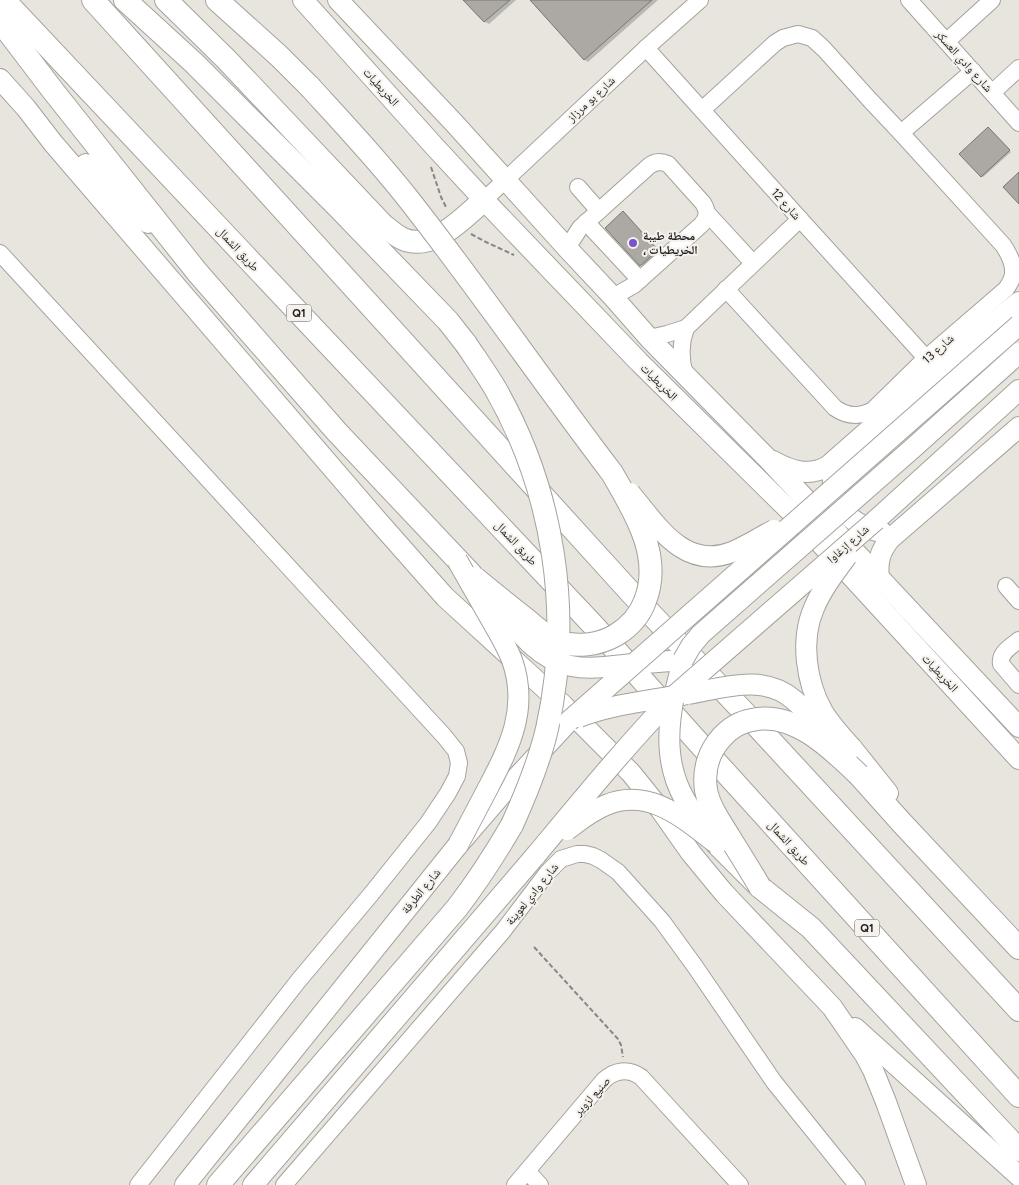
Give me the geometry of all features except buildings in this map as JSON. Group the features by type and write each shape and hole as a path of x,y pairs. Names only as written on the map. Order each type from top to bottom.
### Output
{"highway":[{"name":"طريق الشمال","path":"4,0 594,626 1019,1096"},
{"path":"93,0 632,594 1019,1010"},
{"path":"125,0 194,63 318,187 448,321 466,344 495,388 515,427 532,469 544,508 553,550 559,615 559,644 555,685 547,730 525,796 493,858 457,908 218,1185"},
{"path":"166,0 226,58 384,226 396,235 404,240 421,242 436,237 445,232 484,200"},
{"path":"0,21 197,272 337,432 457,560 475,578 536,628 556,640 570,644 583,644 599,642 613,636 625,628 640,612 650,584 651,563 648,547 631,505 612,473 405,194 279,56 217,0"},
{"path":"760,887 717,815 708,795 706,783 707,764 711,752 719,740 732,728 746,721 764,718 780,720 799,727 836,752 905,820 949,872 1019,948"},
{"path":"717,844 760,887 811,928 1019,1150"}],"main road":[{"path":"228,0 248,19 279,56"},
{"name":"الخريطيات","path":"303,0 484,200 639,362 790,512 853,578 1019,760"},
{"name":"الخريطيات","path":"338,0 417,82 649,338 767,458 1019,727"},
{"path":"0,79 59,150 445,597 563,705 631,773 660,809 691,853 724,893 832,1007 1019,1176"},
{"path":"26,108 139,214 197,272"},
{"path":"767,458 797,471 812,472 828,466 969,342 1019,302"},
{"path":"612,473 663,532 673,542 688,552 700,556 713,557 732,552 808,510 1019,325"},
{"path":"717,844 688,805 673,772 670,756 670,717 674,696 683,660 691,646 701,634 1019,353"},
{"name":"شارع إزغاوا","path":"674,696 876,520 1019,390"},
{"path":"879,578 878,561 890,538 1019,427"},
{"path":"839,457 834,472 833,488 835,497 846,512 857,523 875,531 884,532 901,529"},
{"name":"شارع الطرفة","path":"185,1185 458,845 508,787 569,721 808,510"},
{"path":"876,520 831,579 814,606 807,633 807,662 812,685 824,712 905,820"},
{"path":"457,560 510,654 517,678 519,697 516,726 507,751 458,845"},
{"path":"475,578 527,641 541,652 562,664 580,667 600,667 683,660 706,656 717,652 750,630"},
{"path":"569,721 603,709 674,696 743,684 769,686 780,690 804,709 859,775"},
{"path":"253,1185 622,753 674,696"},
{"path":"536,855 596,809 612,803 631,800 651,802 668,809 682,817 717,844"},
{"path":"832,1007 873,1070 916,1185"}],"street":[{"name":"شارع بو مرزاز","path":"484,200 700,0"},
{"name":"شارع وادي العسكر","path":"909,0 1019,123"},
{"path":"947,41 992,0"},
{"name":"شارع 13","path":"702,110 783,38 798,34 812,38 1003,245 1011,257 1013,269 1012,278 1006,289 926,358 873,410 863,414 852,415 835,408 726,289"},
{"name":"شارع 12","path":"646,48 926,358"},
{"path":"992,92 1019,68"},
{"path":"901,133 973,71"},
{"path":"567,248 575,234 586,222 649,166 658,162 664,162 668,164 703,203 707,213 753,263"},
{"path":"578,187 599,211"},
{"path":"613,297 628,290 640,280 701,225 707,213"},
{"path":"649,338 686,328 800,220"},
{"path":"586,222 640,280"},
{"path":"0,252 444,736 456,751 459,763 457,776 428,822 372,893 299,980 138,1185"},
{"name":"الخريطيات","path":"685,375 680,351 686,328"},
{"path":"1006,586 1019,601"},
{"path":"1019,640 1001,656 1000,660 1001,664 1019,685"},
{"name":"شارع وادي لعوينة","path":"284,1185 502,931 547,873 561,859 577,854 592,856 618,872 662,922 694,965 774,1082 857,1185"},
{"name":"صنيع لزوير","path":"515,1185 604,1080 619,1071 630,1072 641,1077 740,1185"},
{"path":"527,1171 540,1185"}],"path":[{"path":"534,947 618,1039 623,1052 619,1071"}],"place":[{"name":"محطة طيبة ، الخريطيات","path":"633,243"}]}
